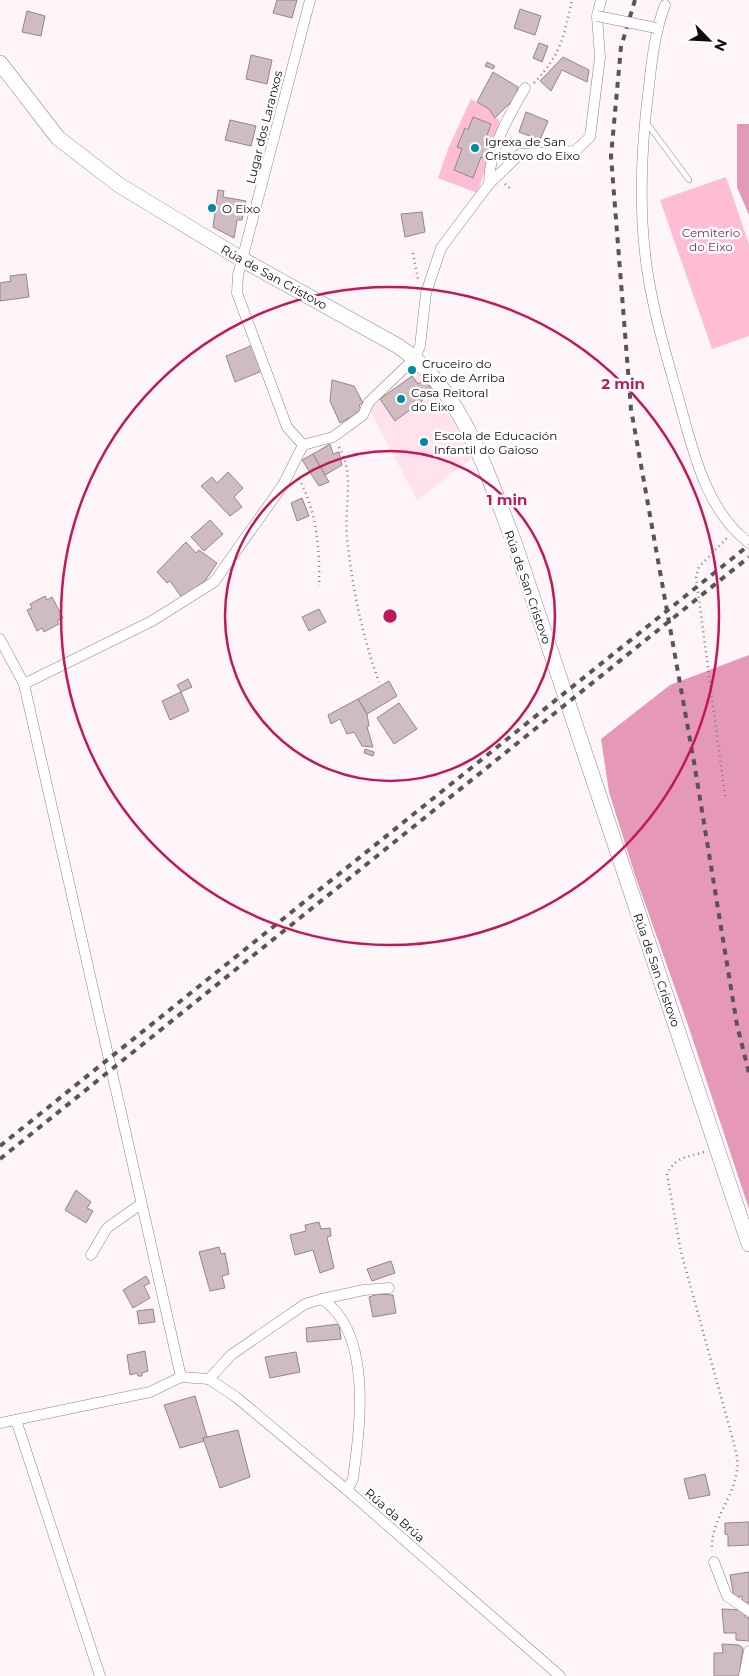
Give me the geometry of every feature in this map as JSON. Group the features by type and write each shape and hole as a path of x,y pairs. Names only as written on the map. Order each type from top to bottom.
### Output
{"street":[{"name":"Lugar dos Laranxos","path":"303,445 287,427 237,292 238,275 310,0"},
{"path":"24,684 152,622 214,582 292,470 303,445 334,437 363,416 369,402 415,358 420,346 426,293 441,248 489,184 520,154 575,151 590,137 600,57 597,16 601,0"},
{"path":"665,5 656,28 644,121 643,205 648,274 662,343 692,450 710,496 732,531 749,544"},
{"path":"597,16 656,28"},
{"name":"Rúa de San Cristovo","path":"0,63 58,138 119,185 243,260 415,358 450,400 479,454 514,542 749,1244"},
{"path":"489,184 489,171 501,131 524,89"},
{"path":"0,639 24,684 181,1377"},
{"path":"91,1255 107,1228 141,1204"},
{"path":"0,1423 150,1392 181,1377 209,1379 231,1355 305,1304 364,1290 388,1288"},
{"path":"322,1299 334,1308 345,1328 356,1358 360,1408 352,1479 347,1490"},
{"name":"Rúa da Brúa","path":"209,1379 236,1397 347,1490 560,1676"},
{"path":"16,1420 100,1676"},
{"path":"714,1562 727,1596 749,1610"},
{"path":"744,1676 749,1651"}],"lane":[{"path":"644,121 689,180"}],"path":[{"path":"524,89 528,89 549,66 560,49 572,0"},
{"path":"413,253 418,278 426,293"},
{"path":"334,437 343,454 346,465 346,535 353,590 364,641 378,682"},
{"path":"292,470 306,491 316,528 320,556 319,586"},
{"path":"725,796 696,577 698,567 722,544 732,531"},
{"path":"714,1562 712,1533 732,1491 738,1468 733,1440 681,1252 667,1174 672,1163 679,1159 717,1148"}],"shaded area":[{"path":"737,124 749,124 749,215 737,187"},
{"name":"Escola de Educación Infantil do Gaioso","path":"419,372 455,425 472,458 417,500 369,409"},
{"path":"749,655 749,1209 687,1022 635,875 609,792 601,739 670,685"}],"green space":[{"path":"471,99 489,109 495,118 499,119 499,129 477,193 438,178 448,149"},
{"name":"Cemiterio do Eixo","path":"726,177 749,244 749,336 712,349 660,200"}],"building":[{"path":"277,0 297,0 292,18 273,13"},
{"path":"520,9 541,16 535,35 514,28"},
{"path":"27,11 45,16 41,36 22,32"},
{"path":"539,43 548,46 542,62 533,58"},
{"path":"251,55 272,60 267,84 246,79"},
{"path":"563,57 589,70 587,82 562,70 551,91 540,81"},
{"path":"487,62 495,66 493,69 485,66"},
{"path":"493,72 518,87 515,98 495,118 489,109 477,102"},
{"path":"526,112 548,121 540,140 519,132"},
{"name":"Igrexa de San Cristovo do Eixo","path":"473,117 491,124 484,144 490,146 485,159 481,157 473,178 454,170 462,149 457,147 465,128 468,130"},
{"path":"230,120 256,126 251,146 225,140"},
{"path":"218,190 224,191 223,197 246,201 242,220 237,220 234,238 213,227"},
{"path":"422,212 425,232 405,237 401,214"},
{"path":"26,274 29,297 0,301 0,283 11,281 10,276"},
{"path":"253,345 262,371 235,382 226,356"},
{"name":"Casa Reitoral do Eixo","path":"412,376 418,384 425,380 434,393 426,398 422,391 419,394 423,400 395,421 380,399"},
{"path":"332,380 354,386 363,403 359,405 361,409 353,416 340,423 330,401"},
{"path":"330,444 333,454 339,452 342,465 325,475 313,454"},
{"path":"313,454 329,482 319,486 302,460"},
{"path":"228,472 243,488 234,497 242,507 230,516 201,486 212,477 217,483"},
{"path":"302,498 309,516 297,521 291,503"},
{"path":"210,520 223,534 204,551 191,537"},
{"path":"186,542 196,553 199,550 217,563 205,581 182,598 170,581 167,583 157,572"},
{"path":"45,596 47,600 52,597 63,618 57,621 59,624 44,632 42,628 37,631 27,610 32,608 30,604"},
{"path":"319,609 326,622 309,631 302,617"},
{"path":"188,679 192,687 181,692 177,685"},
{"path":"389,681 397,696 367,714 358,699"},
{"path":"181,692 189,711 170,720 162,701"},
{"path":"358,699 367,714 369,726 367,727 373,747 362,746 354,732 347,734 340,719 331,724 328,715"},
{"path":"399,703 417,729 394,744 377,718"},
{"path":"365,749 374,752 373,756 364,753"},
{"path":"76,1190 91,1202 87,1208 93,1211 86,1223 65,1210"},
{"path":"319,1222 321,1229 330,1228 331,1236 327,1237 334,1268 320,1273 313,1250 295,1255 290,1235 306,1231 305,1225"},
{"path":"219,1247 221,1254 225,1253 229,1274 222,1276 225,1288 210,1291 199,1252"},
{"path":"391,1261 395,1273 372,1281 367,1269"},
{"path":"146,1276 150,1283 144,1286 150,1298 133,1308 123,1290"},
{"path":"378,1294 393,1295 396,1313 373,1317 369,1297"},
{"path":"153,1309 155,1322 139,1324 137,1311"},
{"path":"339,1324 341,1339 307,1342 306,1328"},
{"path":"145,1351 148,1371 142,1373 142,1376 138,1376 137,1373 130,1375 127,1355"},
{"path":"296,1352 300,1372 270,1378 265,1357"},
{"path":"195,1396 207,1437 203,1438 204,1441 180,1448 164,1405"},
{"path":"238,1430 250,1477 220,1488 203,1438"},
{"path":"705,1474 710,1495 689,1499 684,1479"},
{"path":"749,1522 749,1545 728,1546 725,1523"},
{"path":"749,1572 749,1603 743,1603 742,1596 734,1598 730,1575"},
{"path":"722,1609 742,1610 745,1613 745,1617 749,1618 749,1641 736,1640 736,1633 724,1633"},
{"path":"722,1644 739,1645 743,1648 739,1676 714,1676 714,1653 723,1653"}],"railway":[{"path":"635,0 621,47 611,156 631,409 694,762 737,1025 749,1073"},
{"path":"0,1146 749,545"},
{"path":"0,1159 749,557"}],"place":[{"name":"Igrexa de San Cristovo do Eixo","path":"475,148"},
{"name":"O Eixo","path":"212,208"},
{"name":"Cruceiro do Eixo de Arriba","path":"412,370"},
{"name":"Casa Reitoral do Eixo","path":"401,399"},
{"name":"Escola de Educación Infantil do Gaioso","path":"424,442"}]}
